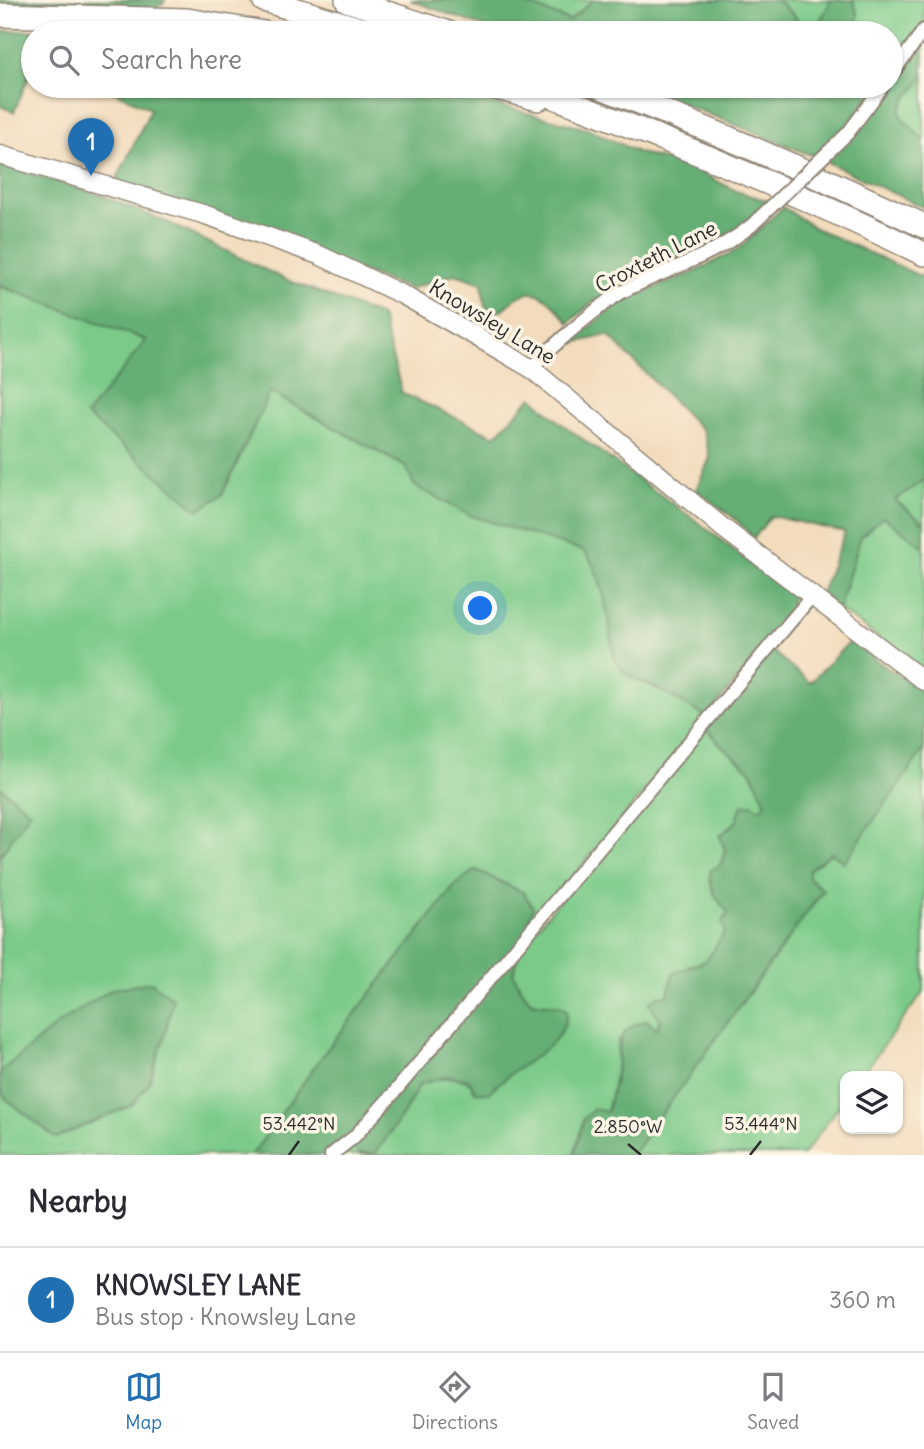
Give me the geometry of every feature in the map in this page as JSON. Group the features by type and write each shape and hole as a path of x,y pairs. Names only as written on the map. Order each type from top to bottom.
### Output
{"highway":[{"path":"264,0 333,21"},
{"path":"347,0 413,21"},
{"path":"0,15 193,21"},
{"path":"535,98 618,120"},
{"path":"557,98 738,168 924,254"},
{"path":"630,98 848,190 924,226"}],"main road":[{"name":"Knowsley Lane","path":"0,155 206,215 319,255 403,295 532,369 723,528 924,681"}],"street":[{"path":"903,59 924,30"},
{"name":"Croxteth Lane","path":"532,369 546,352 604,304 629,289 717,249 752,225 848,133 874,98"},
{"path":"331,1155 354,1137 392,1095 812,596"}],"green space":[{"path":"0,0 165,0 155,8 45,3 0,4"},
{"path":"410,0 516,0 570,21 468,21"},
{"path":"516,0 593,0 570,21"},
{"path":"593,0 777,0 798,21 570,21"},
{"path":"777,0 832,2 820,21 798,21"},
{"path":"831,0 853,0 858,15 856,21 821,21"},
{"path":"853,0 924,0 924,21 903,50 903,21 855,21"},
{"path":"0,31 21,31 21,95 14,112 0,106"},
{"path":"924,37 922,78 900,112 902,118 924,141 924,208 825,161 878,98 903,98 903,66"},
{"path":"924,75 924,141 902,118 900,112 907,97"},
{"path":"128,98 472,98 591,130 637,152 694,169 736,191 768,201 743,224 719,240 594,301 569,323 539,294 523,294 502,310 492,312 485,307 482,283 455,274 410,289 115,183 151,109"},
{"path":"668,98 868,98 845,128 816,157"},
{"path":"0,165 101,195 167,222 282,278 381,316 402,393 495,436 532,397 559,422 702,525 793,596 793,610 707,717 661,690 632,678 620,668 613,652 602,587 590,558 584,551 469,515 415,486 406,467 270,392 222,495 198,510 86,415 146,340 0,286"},
{"path":"783,207 815,228 924,278 924,480 895,500 924,523 924,547 883,517 861,536 838,609 821,593 845,532 771,516 754,538 734,518 696,490 710,458 703,431 608,335 569,344 620,302 699,270 740,248"},
{"path":"0,286 146,340 222,494 270,392 406,467 415,486 584,551 590,558 601,587 613,652 620,668 632,678 661,690 707,717 526,932 524,893 476,870 456,884 323,1055 252,1155 0,1155 0,1086 5,1098 58,1024 0,1072 0,856 29,812 0,787"},
{"path":"924,480 924,523 894,500"},
{"path":"883,516 924,547 924,670 838,609 861,536"},
{"path":"849,642 924,692 924,749 844,862 831,853 809,870 809,878 823,890 632,1155 574,1155 584,1118 594,1109 607,1112 619,1047 624,1034 636,1024 647,1020 656,1029 661,1020 649,1003 658,996 668,995 673,973 706,961 725,932 722,921 729,913 715,894 710,877 710,871 721,864 725,850 720,836 737,821 742,805 752,804 760,809 766,803 752,772 706,728 771,650 810,683"},
{"path":"706,728 752,772 767,803 760,809 742,806 737,821 720,836 725,850 721,864 710,871 710,877 715,894 729,913 725,932 706,961 688,966 668,995 656,1030 618,1040 616,1072 607,1113 584,1118 574,1155 340,1155 351,1146 375,1154 420,1084 455,1078 470,1082 487,1093 517,1069 560,1006 531,1002 521,989 513,973 522,945"},
{"path":"924,749 924,991 865,1071 840,1071 840,1105 803,1155 632,1155 823,891 808,878 809,870 832,853 844,861"},
{"path":"0,787 30,812 0,856"},
{"path":"476,870 524,893 533,907 513,973 531,1002 561,1006 567,1011 566,1021 557,1038 488,1093 475,1092 469,1080 448,1076 420,1084 375,1154 360,1153 351,1147 340,1155 252,1155 323,1055 456,884"},
{"path":"151,982 173,999 149,1083 132,1105 56,1138 5,1098 0,1086 0,1072 58,1024 112,989"}],"place":[{"name":"KNOWSLEY LANE","path":"91,176"}]}
